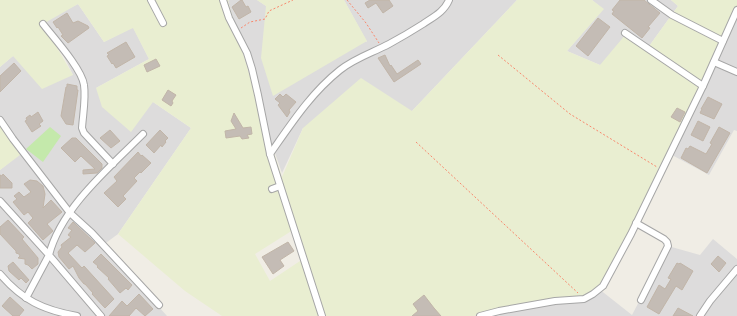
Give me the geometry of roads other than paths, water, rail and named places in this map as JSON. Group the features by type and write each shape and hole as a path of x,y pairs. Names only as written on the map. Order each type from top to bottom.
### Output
{"street":[{"path":"151,0 163,23"},
{"path":"223,0 229,18 245,49 252,69 270,154 322,316"},
{"path":"270,154 304,106 325,83 341,69 358,58 382,47 436,16 447,6 449,0"},
{"path":"651,0 672,15 723,42"},
{"path":"480,316 499,311 584,299 603,286 636,223 703,86 737,10"},
{"path":"43,24 78,71 84,82 85,91 82,128 84,133 113,164"},
{"path":"625,33 703,86"},
{"path":"714,62 737,72"},
{"path":"0,120 70,213 92,233 159,305"},
{"path":"26,298 49,255 54,240 70,213 86,192 143,134"},
{"path":"272,189 280,186"},
{"path":"0,201 101,316"},
{"path":"636,223 664,239 668,246 641,300"},
{"path":"700,316 710,301 737,269"},
{"path":"0,274 10,286 38,305 77,316"}]}
